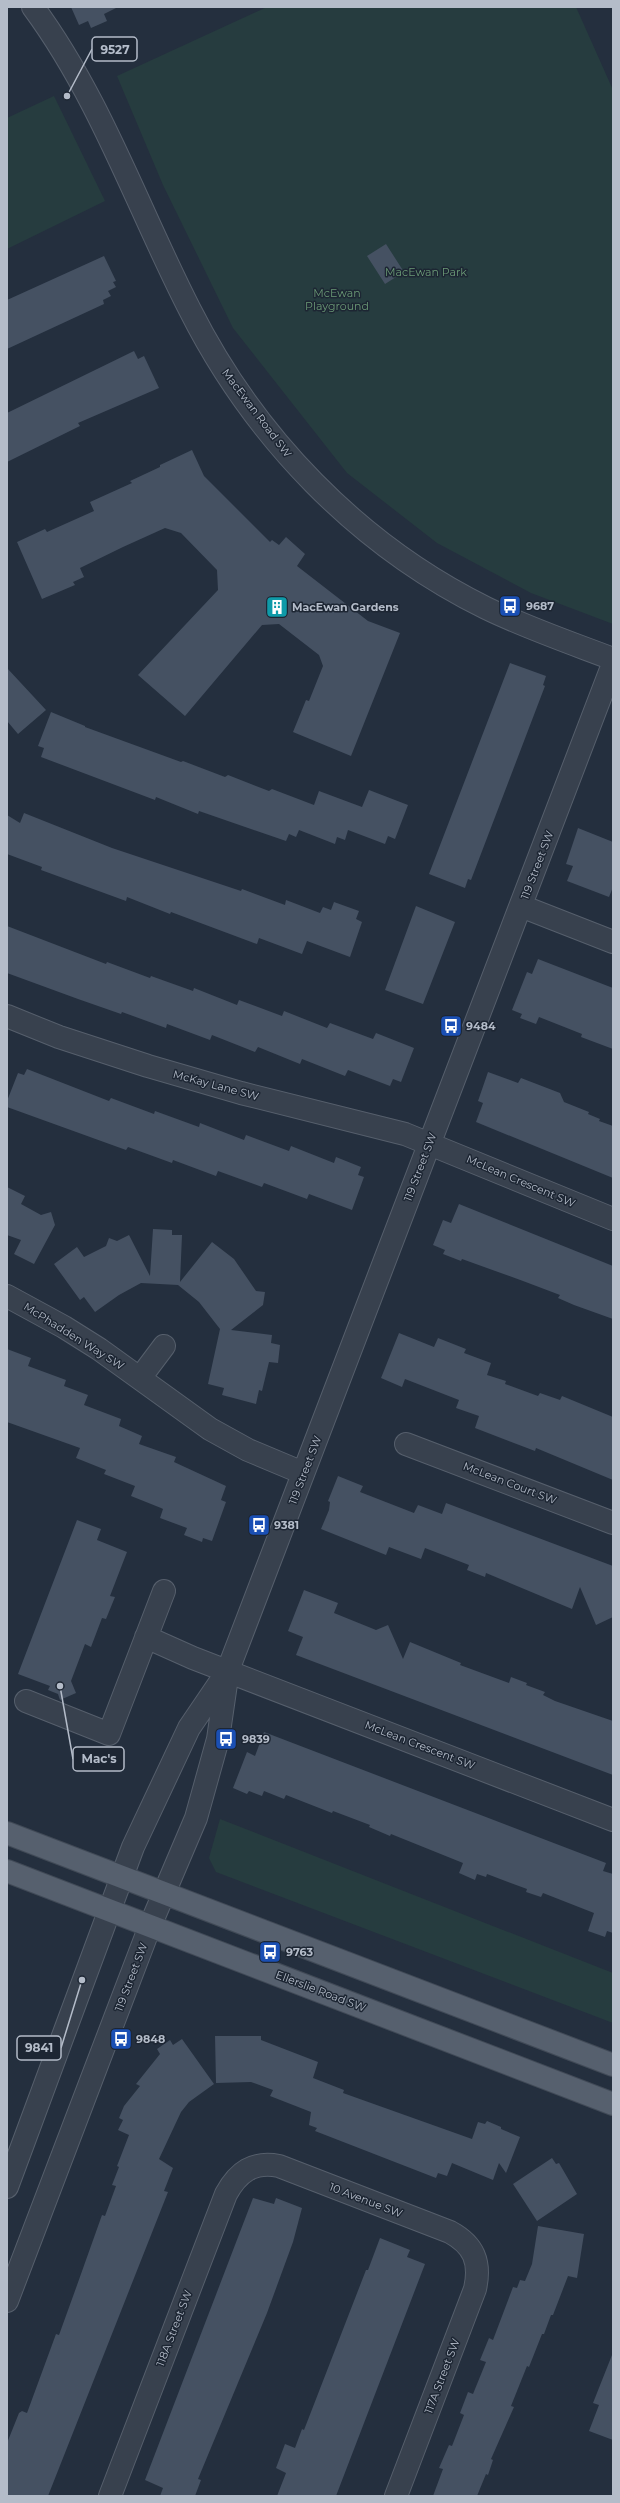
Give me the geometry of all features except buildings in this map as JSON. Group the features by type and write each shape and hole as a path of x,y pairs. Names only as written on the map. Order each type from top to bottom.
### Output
{"main road":[{"path":"7,1833 613,2065"},
{"name":"Ellerslie Road SW","path":"7,1871 613,2104"}],"street":[{"name":"MacEwan Road SW","path":"33,7 49,29 90,99 189,309 211,350 252,410 299,467 329,498 365,530 439,582 511,619 613,659"},
{"name":"119 Street SW","path":"7,2301 150,1926 196,1818 218,1739 228,1670 613,664"},
{"path":"521,906 613,942"},
{"name":"McKay Lane SW","path":"7,1016 96,1050 155,1069 387,1129 429,1143"},
{"name":"McLean Crescent SW","path":"429,1143 613,1219"},
{"name":"McPhadden Way SW","path":"7,1296 64,1327 140,1378 192,1417 234,1443 303,1473"},
{"path":"140,1378 164,1346"},
{"name":"McLean Court SW","path":"406,1444 613,1523"},
{"path":"26,1701 109,1734 164,1591"},
{"name":"McLean Crescent SW","path":"146,1637 613,1820"},
{"name":"119 Street SW","path":"7,2187 122,1877 189,1728 228,1670"},
{"name":"10 Avenue SW","path":"249,2168 259,2164 270,2164 301,2175 450,2232 461,2238 475,2254"},
{"name":"118A Street SW","path":"110,2496 226,2194 232,2182 249,2168"},
{"name":"117A Street SW","path":"396,2496 475,2289 478,2266 475,2254"}],"green space":[{"name":"MacEwan Park","path":"267,7 576,7 613,90 613,624 531,593 437,543 347,473 233,328 163,185 117,76"},
{"path":"54,96 105,201 7,249 7,118"},
{"path":"220,1819 613,1973 613,2023 216,1872 209,1858"}],"place":[{"name":"9527","path":"67,96"},
{"name":"9687","path":"510,606"},
{"name":"MacEwan Gardens","path":"277,607"},
{"name":"9484","path":"451,1026"},
{"name":"9381","path":"259,1525"},
{"name":"Mac's","path":"60,1686"},
{"name":"9839","path":"226,1739"},
{"name":"9763","path":"270,1952"},
{"name":"9841","path":"82,1980"},
{"name":"9848","path":"121,2039"}],"park label":[{"name":"McEwan Playground","path":"337,299"}]}
